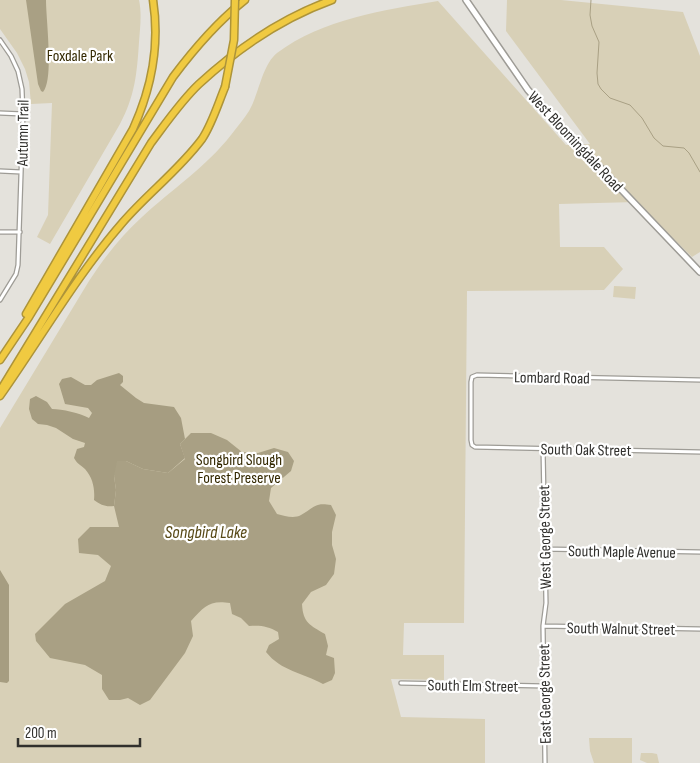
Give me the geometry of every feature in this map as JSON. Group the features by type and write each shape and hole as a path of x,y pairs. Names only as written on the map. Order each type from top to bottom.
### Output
{"highway":[{"path":"13,339 33,299 133,129 142,110 148,91 156,50 153,0"},
{"path":"0,396 73,287 123,221 181,164 203,138 216,112 225,87 234,40 235,0"},
{"path":"0,360 34,308 173,78 193,51 245,0"},
{"path":"0,390 151,143 179,106 199,84 254,40 284,21 332,0"}],"street":[{"name":"West Bloomingdale Road","path":"466,0 528,90 700,272"},
{"name":"Autumn Trail","path":"0,40 18,71 22,89 23,114 18,265 16,274 0,300"},
{"path":"0,113 23,114"},
{"path":"0,171 21,172"},
{"path":"0,232 20,232"},
{"name":"Lombard Road","path":"472,445 470,382 475,376 700,380"},
{"name":"South Oak Street","path":"472,445 478,447 700,452"},
{"name":"West George Street","path":"543,448 546,603 543,626"},
{"name":"South Maple Avenue","path":"544,549 700,552"},
{"name":"South Walnut Street","path":"543,626 700,629"},
{"name":"East George Street","path":"543,626 546,763"},
{"name":"South Elm Street","path":"401,683 544,686"}],"green space":[{"name":"Foxdale Park","path":"0,0 139,0 140,21 137,64 129,104 120,124 50,244 37,237 48,215 52,103 31,104 29,82 25,69 17,53 0,29"},
{"name":"Songbird Slough Forest Preserve","path":"507,0 561,0 683,12 700,56 700,252 692,257 636,202 559,204 560,247 604,247 623,269 604,290 467,291 464,623 404,623 403,655 444,655 444,680 391,679 401,717 485,719 485,763 0,763 0,428 89,281 134,224 211,158 231,135 249,111 264,72 277,53 295,41 314,32 375,12 438,1 566,145 590,144 506,31"},
{"path":"614,286 636,287 635,299 613,297"},
{"path":"589,738 632,738 632,763 594,763 590,751"},
{"path":"641,753 657,754 659,763 647,763 640,760"}],"shaded area":[{"path":"119,373 123,376 123,382 120,385 144,403 174,407 181,418 185,439 180,444 185,458 168,473 143,469 126,461 114,476 116,490 114,506 108,506 94,500 92,480 85,469 74,458 77,449 84,447 85,443 73,439 56,428 38,424 32,419 29,409 30,399 36,396 47,402 52,409 81,414 89,418 92,413 88,408 65,404 59,384 62,379 71,377 85,385 91,385 97,380"},
{"path":"0,570 9,585 9,681 7,683 0,682"}],"water":[{"path":"26,0 46,0 49,63 46,85 43,92 38,84"},
{"name":"Songbird Lake","path":"191,433 211,433 227,440 242,452 258,453 274,448 288,452 294,461 291,471 271,488 269,501 277,514 295,517 317,505 331,505 336,515 332,532 332,545 336,559 334,574 326,585 311,592 302,604 308,623 325,634 328,646 326,655 334,658 335,673 332,680 323,684 285,668 278,663 266,652 269,645 279,639 278,632 264,626 249,626 241,618 232,614 230,603 223,602 208,605 191,621 193,636 185,653 150,700 140,705 128,698 109,700 102,689 102,675 85,665 50,658 36,641 35,634 65,604 105,581 111,566 98,555 79,553 78,539 90,527 119,527 114,506 116,490 114,476 117,461 126,461 143,469 168,473 185,459 180,444"}],"waterway":[{"path":"591,0 590,15 592,26 599,42 597,73 598,84 601,89 610,98 630,105 642,118 654,138 663,146 684,148 700,172"}]}
